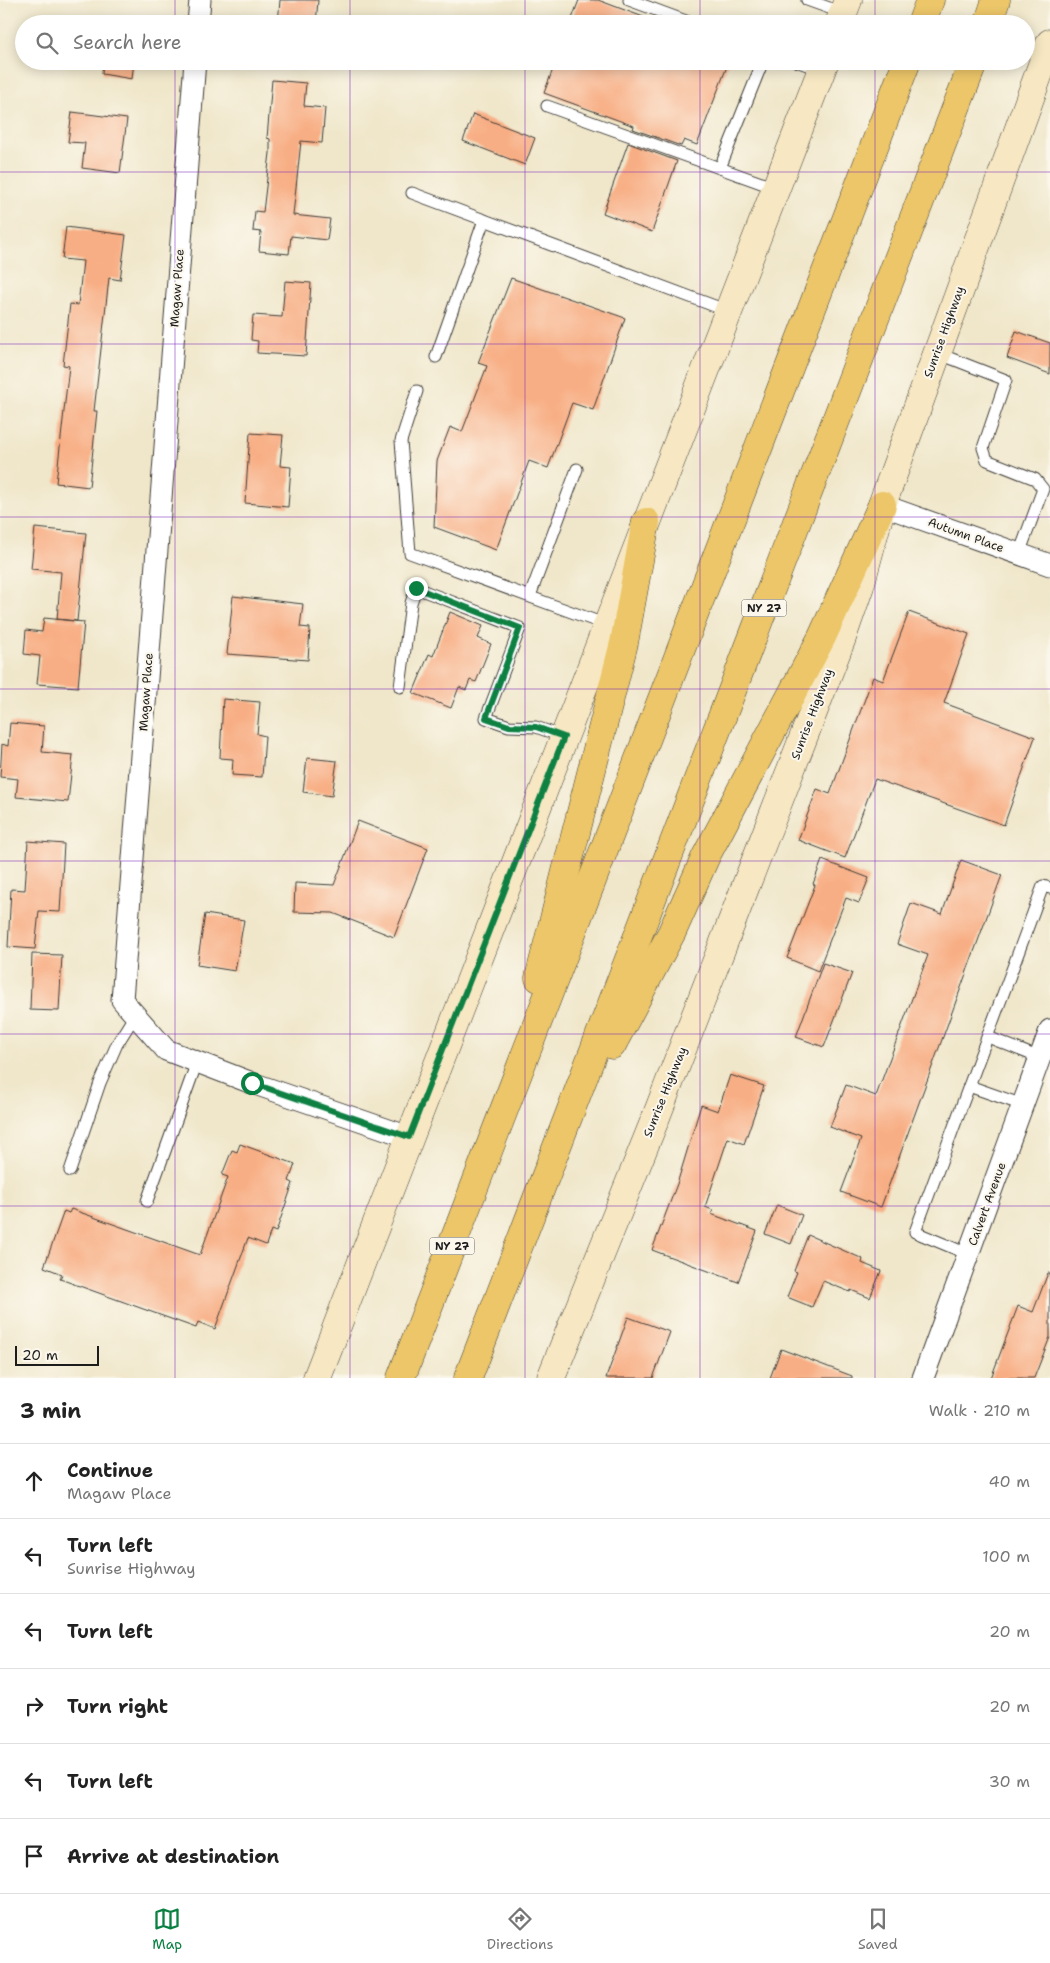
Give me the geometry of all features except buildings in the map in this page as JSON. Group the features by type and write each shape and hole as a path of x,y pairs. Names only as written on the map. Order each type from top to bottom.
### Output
{"highway":[{"path":"924,15 930,0"},
{"path":"991,15 996,0"},
{"name":"NY 27","path":"401,1378 904,70"},
{"name":"NY 27","path":"468,1378 971,70"},
{"path":"554,1154 672,932 706,856 822,637 882,505"},
{"path":"503,1113 574,846 624,643 646,522"}],"main road":[{"name":"Sunrise Highway","path":"551,1378 659,1108 842,638 860,586 882,505 1050,43"},
{"path":"317,1378 775,188 812,70"}],"street":[{"path":"199,15 200,0"},
{"name":"Magaw Place","path":"194,70 122,1000 166,1050 252,1083 409,1137"},
{"name":"Autumn Place","path":"882,505 1050,565"},
{"name":"Calvert Avenue","path":"924,1378 1050,1030"}],"lane":[{"path":"628,0 669,15"},
{"path":"807,0 843,12"},
{"path":"720,168 759,70"},
{"path":"547,106 775,188"},
{"path":"412,193 728,310"},
{"path":"436,357 484,220"},
{"path":"937,352 1006,380 983,448 987,460 1035,479 1042,489 1019,554"},
{"path":"416,391 400,441 410,553 607,625"},
{"path":"530,596 576,469"},
{"path":"400,687 411,603 416,588 520,628 486,718 509,726 536,727 564,737"},
{"path":"968,1254 915,1232 1043,886 1050,888"},
{"path":"70,1171 100,1083 118,1044 135,1015"},
{"path":"988,1036 1040,1058"},
{"path":"147,1201 197,1062"},
{"path":"969,1086 1023,1105"}],"route":[{"path":"252,1083 409,1137 564,737 536,727 509,726 486,718 520,628 416,588"}]}
